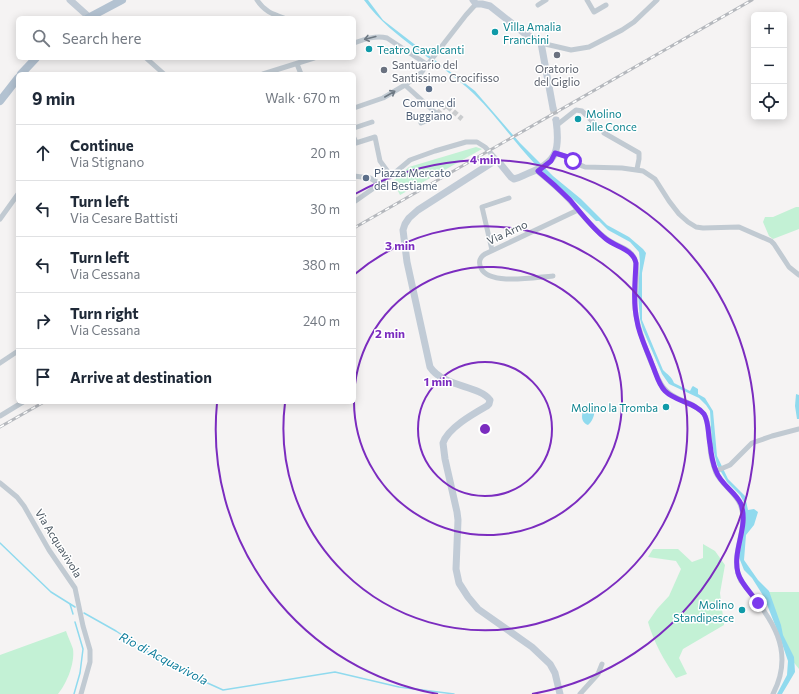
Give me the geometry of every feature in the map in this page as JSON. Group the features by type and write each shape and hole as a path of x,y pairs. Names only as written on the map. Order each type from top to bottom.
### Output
{"main road":[{"path":"93,16 122,0"},
{"path":"23,72 34,60"},
{"path":"0,100 16,80"}],"street":[{"path":"70,0 87,16"},
{"path":"257,0 260,5 270,13 278,16"},
{"path":"538,5 546,0"},
{"path":"587,0 594,12 606,5"},
{"path":"356,107 383,98 405,85 421,73 475,2 490,6 524,33 541,44 571,50 589,47 622,30 655,1"},
{"path":"356,42 374,37 387,38 428,65"},
{"path":"541,44 553,108"},
{"path":"148,60 162,72"},
{"path":"270,72 309,60"},
{"path":"298,64 300,72"},
{"path":"405,85 437,114 433,118 421,123"},
{"path":"356,201 412,159 472,141 481,143 514,179 538,171 551,161 555,153 558,134 556,122 576,110 582,111 593,122"},
{"path":"356,127 372,122"},
{"path":"604,133 639,153 637,169"},
{"path":"356,140 375,137 380,161 391,176"},
{"path":"555,153 568,157 585,167 637,169 648,174 655,179 668,201 685,220 703,228 739,227 771,241 789,266 799,275"},
{"path":"497,160 430,201 409,218 403,230 404,244 430,367 440,376 481,393 490,400 487,406 454,428 445,438 443,443 458,520 456,575 463,589 478,609 532,647 550,664 555,673 560,694"},
{"path":"538,171 563,193 607,239 626,250 634,257 636,263 635,298 637,321 662,387 669,394 699,409 704,414 707,424 712,460 716,471 722,482 738,499 742,510 742,526 736,560 738,574 741,581 769,619 781,646 783,656 782,672 773,694"},
{"path":"356,176 370,178 383,182"},
{"path":"0,219 16,197"},
{"path":"492,250 482,207 509,198"},
{"name":"Via Arno","path":"553,276 505,279 491,276 484,272 480,263 481,257 492,250 578,210"},
{"path":"0,363 16,352"},
{"path":"0,416 20,404"},
{"path":"716,471 726,468 752,443 799,429"},
{"name":"Via Acquavivola","path":"0,483 17,497 24,506 52,556 75,588 90,650 90,662 80,694"},
{"path":"580,694 598,674 602,664"}],"green space":[{"path":"476,147 482,149 400,195 393,181 409,167"},
{"path":"799,207 799,229 773,239 769,236 763,222 765,217 773,217"},
{"path":"703,544 715,551 725,565 720,593 724,625 683,649 679,658 687,674 676,678 667,665 653,637 648,622 669,596 681,569 676,561 648,557 653,549 678,549 692,562 703,558"},
{"path":"766,592 799,592 799,669 788,655"},
{"path":"66,631 73,649 73,660 67,679 58,694 0,694 0,655"}],"water":[{"path":"364,0 368,0 383,20 475,91 520,143 553,176 581,199 607,225 629,237 646,253 642,273 642,320 663,370 671,377 674,383 690,391 693,386 698,389 698,394 705,398 713,411 717,456 728,479 745,496 748,510 754,509 758,512 754,525 746,535 744,560 758,580 769,591 783,635 794,657 795,672 782,694 777,694 787,675 788,661 764,597 752,578 744,570 739,556 745,521 745,504 740,495 727,482 717,465 712,444 710,411 699,398 669,384 662,374 643,330 640,319 638,294 640,262 639,252 630,242 608,230 599,221 596,221 549,178 474,94 403,39 376,14"},
{"path":"796,394 799,395 799,419 797,419 795,406"},
{"path":"591,402 595,405 595,410 593,418 588,425 583,420 582,414"}],"waterway":[{"name":"Rio di Acquavivola","path":"0,543 51,592 75,607"},
{"name":"Rio di Acquavivola","path":"70,604 73,614"},
{"path":"84,613 116,631 146,651 192,676 223,690 335,672 399,687 454,694"},
{"path":"74,694 80,673 83,649 75,622"}],"tunnel":[{"path":"437,114 446,105 462,119"},
{"path":"553,108 556,120"}],"railway":[{"path":"356,227 752,0"},
{"path":"0,427 40,404"}],"place":[{"name":"Villa Amalia Franchini","path":"495,32"},
{"name":"Teatro Cavalcanti","path":"369,49"},
{"name":"Oratorio del Giglio","path":"557,55"},
{"name":"Santuario del Santissimo Crocifisso","path":"384,70"},
{"name":"Comune di Buggiano","path":"429,89"},
{"name":"Molino alle Conce","path":"578,119"},
{"name":"Piazza Mercato del Bestiame","path":"366,178"},
{"name":"Molino la Tromba","path":"666,407"},
{"name":"Molino Standipesce","path":"742,610"}],"route":[{"path":"573,161 568,157 555,153 551,161 538,171 563,193 601,234 610,242 629,252 634,257 636,263 635,307 640,330 658,380 664,389 669,394 699,409 704,414 713,464 722,482 738,499 741,505 742,526 736,560 738,574 741,581 758,603"}]}
